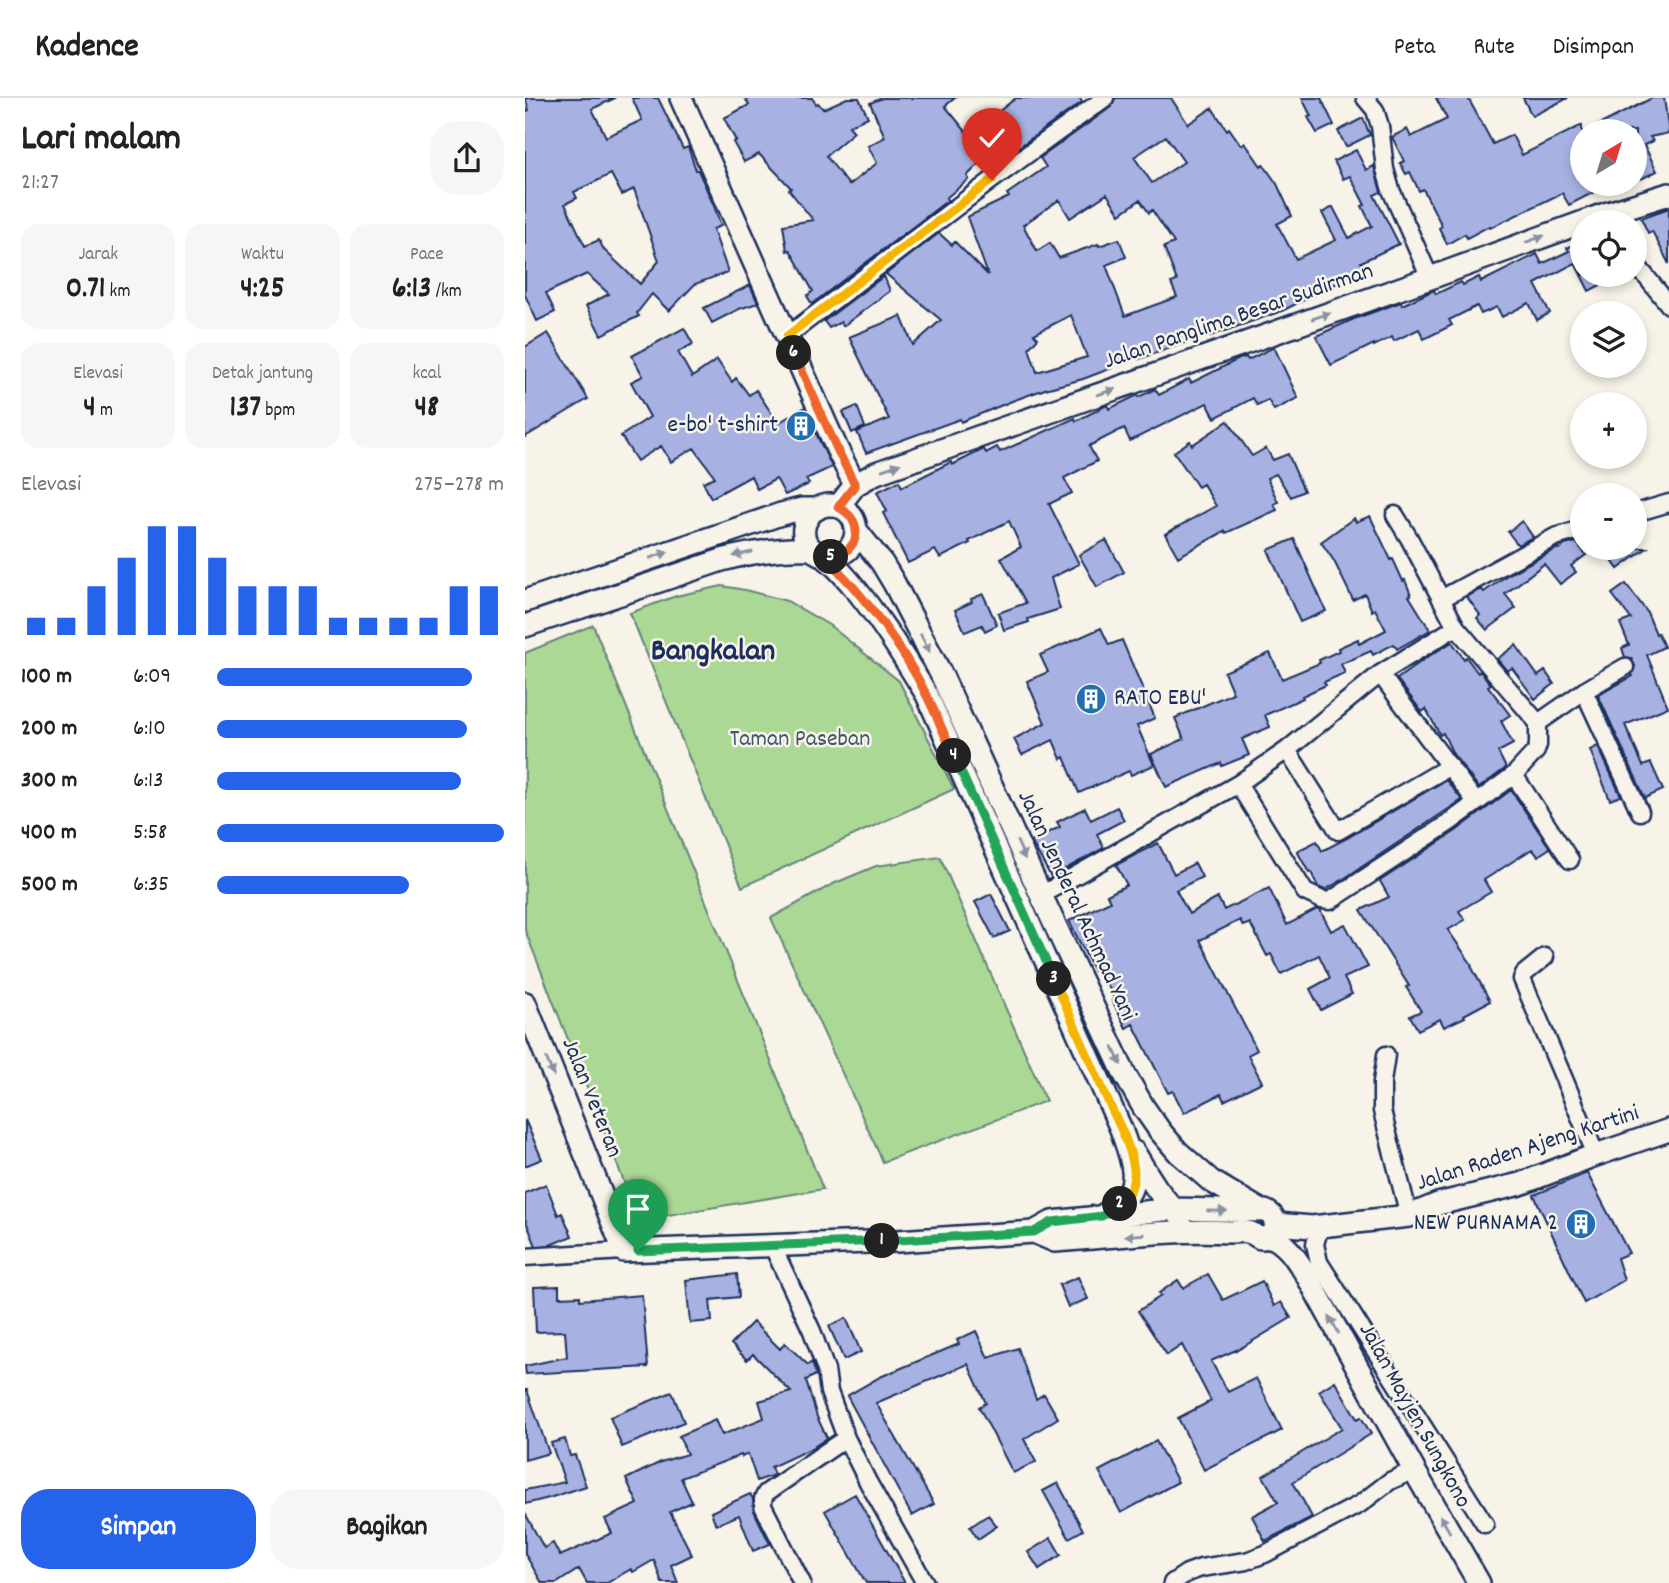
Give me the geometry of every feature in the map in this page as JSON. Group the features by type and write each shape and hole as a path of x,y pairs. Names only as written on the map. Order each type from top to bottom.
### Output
{"main road":[{"path":"681,98 855,485"},
{"name":"Jalan Panglima Besar Sudirman","path":"1628,210 1669,194"},
{"name":"Jalan Panglima Besar Sudirman","path":"838,507 855,485 876,472 1570,231"},
{"path":"525,626 750,552 782,549 818,553 833,558 847,551 855,538 856,530 851,516 838,507 823,506 810,514 804,528 804,536 818,553"},
{"path":"525,601 782,514 802,509 817,509"},
{"name":"Jalan Jenderal Achmad Yani","path":"856,530 894,583 941,676 1125,1075 1160,1131 1178,1152 1290,1250 1305,1274"},
{"name":"Jalan Jenderal Achmad Yani","path":"818,553 846,577 866,602 927,695 1121,1129"},
{"path":"610,572 617,595"},
{"name":"Jalan Veteran","path":"525,1003 624,1251"},
{"path":"1121,1129 1141,1165 1173,1209 1203,1231"},
{"path":"1102,1216 1122,1203 1133,1186 1134,1172 1121,1129"},
{"name":"Jalan Raden Ajeng Kartini","path":"1265,1226 1320,1226 1409,1216 1438,1204 1520,1184 1669,1130"},
{"path":"624,1251 897,1241 1034,1232 1052,1222 1173,1209 1265,1226"},
{"path":"1034,1232 1055,1241 1265,1226"},
{"name":"Jalan Mayjen Sungkono","path":"1305,1274 1479,1583"}],"street":[{"path":"787,336 1105,98"},
{"path":"1365,98 1375,110 1380,126 1385,169 1391,190 1430,278"},
{"path":"1647,278 1669,305"},
{"path":"1647,509 1669,503"},
{"path":"1238,784 1305,891 1313,897 1327,901 1366,879 1450,822 1514,775 1536,751 1538,723 1456,627 1395,515"},
{"path":"1441,599 1555,537 1570,533"},
{"path":"1041,895 1238,784 1287,750 1380,674 1456,627"},
{"path":"1538,723 1625,667"},
{"path":"1380,674 1476,802"},
{"path":"1584,691 1640,812"},
{"path":"1287,750 1338,831 1450,766"},
{"path":"1514,775 1570,860"},
{"path":"1545,957 1524,974 1522,979 1597,1155"},
{"path":"1386,1055 1382,1111 1409,1216"},
{"path":"1320,1226 1315,1244 1319,1262 1485,1524"},
{"path":"772,1245 812,1331 826,1370 829,1392 846,1438 925,1583"},
{"path":"525,1257 624,1251"},
{"path":"802,1583 763,1499 766,1493 846,1438"},
{"path":"1172,1583 1201,1568 1246,1561 1265,1554 1360,1504 1390,1481 1414,1470"}],"green space":[{"name":"Taman Paseban","path":"722,586 787,601 829,625 899,681 954,789 742,887 630,613 676,596"},
{"path":"593,625 823,1189 639,1220 525,930 525,653"},
{"path":"940,857 1046,1101 883,1162 771,918 833,884 876,866"}],"building":[{"path":"525,98 615,98 592,109 606,137 642,120 632,98 658,98 683,149 688,147 714,206 721,226 713,229 728,272 695,284 669,311 652,294 637,313 639,316 601,335 586,306 609,294 587,274 546,293 555,312 537,321 525,295 525,112 529,110","holes":["611,174 622,195 634,189 659,261 640,284 604,250 599,240 585,246 565,204 577,198 574,192"]},
{"path":"745,98 812,98 823,109 847,98 859,98 868,117 849,126 854,132 826,156 849,185 877,163 868,146 885,137 870,103 882,98 955,98 945,106 968,134 986,117 989,119 1016,98 1080,98 1082,102 1019,147 1007,133 980,159 982,161 967,176 969,179 946,198 948,200 812,304 807,296 813,291 790,250 787,251 783,225 813,220 789,190 791,188 759,154 744,162 724,118 749,105"},
{"path":"1115,98 1171,98 1188,124 1212,108 1227,130 1229,128 1241,145 1245,143 1277,184 1292,216 1277,224 1296,259 1336,240 1322,213 1333,207 1349,238 1372,226 1350,176 1343,179 1334,161 1356,150 1366,170 1374,166 1381,192 1374,195 1399,244 1361,262 1364,267 1350,274 1351,276 1282,311 1139,359 1136,353 1110,363 1112,368 1083,379 1045,389 961,422 960,419 866,453 857,432 889,419 849,337 901,316 913,345 941,320 886,274 939,233 952,245 955,242 988,275 967,217 1009,197 1007,194 1046,167 1040,158 1111,107","holes":["1166,136 1184,162 1152,183 1134,157","1107,194 1120,214 1140,200 1149,213 1152,210 1174,243 1164,247 1177,281 1171,283 1177,297 1125,316 1106,265 1126,257 1119,239 1059,258 1050,243 1037,251 1023,225 1059,200 1070,218","1071,315 1087,357 1037,372 1029,348 1038,338 1034,334"]},
{"path":"1302,98 1321,98 1334,125 1317,133"},
{"path":"1436,98 1468,98 1493,144 1512,135 1522,155 1570,131 1570,196 1587,196 1569,205 1562,193 1490,228 1489,226 1467,238 1465,234 1447,244 1439,228 1442,226 1423,189 1419,191 1410,172 1406,174 1400,163 1404,161 1392,137 1407,129 1411,137 1447,119"},
{"path":"1523,98 1568,98 1532,116"},
{"path":"1652,98 1664,98 1669,133 1650,137 1653,141 1647,144 1647,119 1611,119"},
{"path":"1363,118 1370,135 1346,147 1338,131"},
{"path":"1647,151 1657,171 1647,176"},
{"path":"1669,208 1669,264 1652,231 1648,233 1647,231 1647,216"},
{"path":"1570,247 1570,266 1535,284 1550,313 1537,320 1529,303 1502,317 1497,307 1481,314 1477,306 1449,320 1452,325 1424,339 1419,329 1394,341 1392,337 1374,344 1331,365 1316,336 1401,302 1402,305 1434,290 1436,294 1479,277 1481,282 1537,254 1542,264 1569,251 1567,248"},
{"path":"884,276 890,291 843,326 841,322 829,328 824,321"},
{"path":"750,285 758,303 712,323 704,308"},
{"path":"684,328 693,344 678,352 692,377 717,360 732,382 736,378 749,395 756,390 778,423 804,408 832,467 806,479 809,484 785,495 776,479 757,489 751,476 711,498 703,482 715,477 694,448 671,462 661,446 637,461 621,436 650,417 631,382 643,376 632,356"},
{"path":"548,333 588,399 525,437 525,347"},
{"path":"1274,347 1298,398 1274,410 1268,400 1257,405 1253,398 1215,418 1207,403 1130,441 1124,428 1089,446 1097,461 1064,478 1072,493 1049,504 1079,564 1051,578 1060,609 1004,630 998,613 1026,603 1001,558 1021,547 1009,521 940,558 935,550 908,563 883,513 887,511 877,492 899,481 902,487 984,449 986,453 997,447 1000,452 1075,418 1076,421 1107,405 1109,409 1155,389 1159,395 1189,379 1191,383 1239,359 1246,357 1248,360"},
{"path":"857,406 865,427 852,433 843,412"},
{"path":"1228,421 1252,456 1266,448 1273,460 1288,454 1304,491 1291,497 1276,474 1267,478 1278,502 1274,504 1277,510 1226,533 1225,531 1178,557 1165,534 1216,506 1203,484 1198,487 1174,452 1190,441 1192,445"},
{"path":"1370,516 1391,560 1393,559 1403,581 1405,580 1411,595 1409,596 1430,630 1397,649 1394,644 1373,655 1371,651 1341,664 1345,673 1324,682 1326,685 1302,696 1303,698 1265,715 1270,727 1242,739 1249,755 1222,766 1221,763 1166,787 1151,754 1184,739 1175,718 1233,693 1224,672 1270,653 1282,679 1320,663 1319,660 1339,651 1338,648 1358,639 1359,644 1386,630 1375,609 1372,611 1365,594 1353,600 1334,561 1321,542 1354,518 1356,522"},
{"path":"1522,521 1533,537 1518,545 1508,532"},
{"path":"1294,539 1326,611 1300,622 1268,550"},
{"path":"1106,540 1124,572 1097,587 1079,555"},
{"path":"1570,544 1570,560 1579,560 1571,566 1576,572 1560,584 1544,564 1505,594 1516,608 1487,630 1477,618 1480,615 1467,597 1481,589 1484,592 1507,575"},
{"path":"1612,560 1630,560 1618,569"},
{"path":"1626,584 1647,612 1664,647 1647,655 1668,707 1625,725 1643,766 1651,763 1663,790 1645,798 1598,695 1633,676 1635,666 1631,658 1625,657 1622,648 1629,645 1620,623 1631,619 1612,594"},
{"path":"983,594 997,625 985,631 982,625 965,632 955,610"},
{"name":"RATO EBU'","path":"1101,628 1109,645 1122,640 1155,718 1137,726 1154,765 1131,775 1129,771 1079,793 1064,757 1061,759 1053,740 1022,755 1014,739 1045,723 1027,681 1048,672 1040,655"},
{"path":"1452,642 1464,659 1466,657 1491,684 1488,686 1510,715 1501,721 1513,744 1498,752 1506,768 1479,788 1453,754 1443,733 1440,735 1426,709 1422,712 1397,679"},
{"path":"1516,645 1538,676 1545,671 1554,684 1535,699 1512,668 1507,671 1497,659"},
{"path":"1598,746 1621,796 1610,800 1590,750"},
{"path":"1446,780 1462,800 1342,880 1325,890 1318,887 1297,851 1317,841 1322,851"},
{"path":"1511,790 1550,848 1538,856 1532,849 1484,880 1491,892 1459,911 1465,920 1448,930 1472,965 1490,1001 1444,1027 1440,1019 1418,1030 1410,1016 1421,1011 1406,987 1409,986 1361,910 1389,897 1380,881 1456,831"},
{"path":"1117,807 1124,820 1097,834 1104,848 1051,877 1031,841 1060,827 1057,822 1085,808 1091,820"},
{"path":"1158,843 1174,874 1195,863 1202,877 1176,890 1189,914 1218,898 1224,910 1269,888 1287,925 1317,909 1331,931 1345,924 1368,967 1344,978 1352,994 1321,1010 1310,989 1330,978 1319,955 1281,974 1271,954 1267,956 1250,923 1243,926 1240,920 1200,940 1257,1050 1248,1055 1262,1082 1224,1101 1221,1094 1184,1113 1173,1091 1168,1093 1133,1024 1126,1028 1099,968 1094,971 1069,921 1110,901 1107,895 1127,885 1116,865"},
{"path":"991,894 1010,931 994,938 975,902"},
{"path":"525,1120 542,1159 525,1166"},
{"name":"NEW PURNAMA 2","path":"1587,1173 1629,1253 1617,1258 1624,1280 1584,1303 1534,1195"},
{"path":"546,1184 558,1215 562,1213 572,1236 550,1245 536,1246 525,1219 525,1193"},
{"path":"737,1274 739,1297 710,1300 712,1321 690,1323 686,1280"},
{"path":"1208,1274 1223,1300 1262,1281 1274,1306 1281,1302 1291,1318 1236,1351 1211,1361 1228,1392 1256,1378 1282,1430 1204,1470 1178,1418 1211,1401 1182,1345 1167,1355 1138,1311 1161,1296 1159,1293 1178,1280 1183,1288"},
{"path":"1078,1277 1088,1299 1068,1307 1059,1285"},
{"path":"559,1286 559,1297 580,1296 580,1300 642,1295 648,1367 526,1374 525,1366 567,1357 565,1331 536,1332 534,1287"},
{"path":"846,1318 861,1352 844,1360 829,1326"},
{"path":"753,1322 780,1349 785,1343 808,1365 812,1362 816,1375 806,1380 817,1417 827,1438 771,1467 774,1475 757,1481 748,1454 681,1478 692,1502 670,1512 692,1555 671,1565 678,1583 662,1583 654,1560 607,1583 587,1583 579,1569 557,1583 542,1583 525,1554 525,1513 544,1548 553,1543 560,1556 612,1533 605,1519 638,1504 626,1479 661,1462 687,1454 679,1436 715,1420 722,1435 764,1418 759,1401 791,1392 753,1354 747,1360 731,1344"},
{"path":"976,1331 988,1358 1018,1348 1036,1399 1044,1394 1058,1418 1024,1439 1036,1462 1013,1473 979,1407 986,1403 968,1364 876,1403 934,1504 912,1516 847,1396 880,1377 959,1344 957,1340"},
{"path":"1335,1381 1357,1419 1361,1417 1371,1434 1293,1482 1312,1517 1265,1541 1252,1516 1278,1502 1263,1476 1342,1428 1319,1391"},
{"path":"525,1390 549,1453 525,1460"},
{"path":"672,1392 684,1422 622,1447 610,1417"},
{"path":"565,1439 570,1456 575,1455 586,1486 525,1504 525,1490 565,1482 551,1443"},
{"path":"1156,1441 1178,1482 1121,1513 1099,1471"},
{"path":"1058,1483 1083,1530 1069,1538 1043,1491"},
{"path":"750,1494 754,1511 770,1544 753,1551 739,1515 716,1525 711,1512"},
{"path":"855,1494 905,1583 866,1583 825,1511"},
{"path":"988,1515 997,1526 978,1539 970,1527"},
{"path":"1051,1538 1061,1555 1039,1569 1028,1552"}],"place":[{"name":"e-bo' t-shirt","path":"801,426"},
{"name":"RATO EBU'","path":"1091,699"},
{"name":"NEW PURNAMA 2","path":"1581,1224"}],"district":[{"name":"Bangkalan","path":"713,653"}],"route":[{"path":"638,1251 897,1241 1034,1232 1052,1222 1102,1216 1122,1203 1133,1186 1134,1172 1121,1129 927,695 885,628 846,577 825,557 833,558 847,551 855,538 856,530 851,516 838,507 855,485 787,336 992,180"}]}
